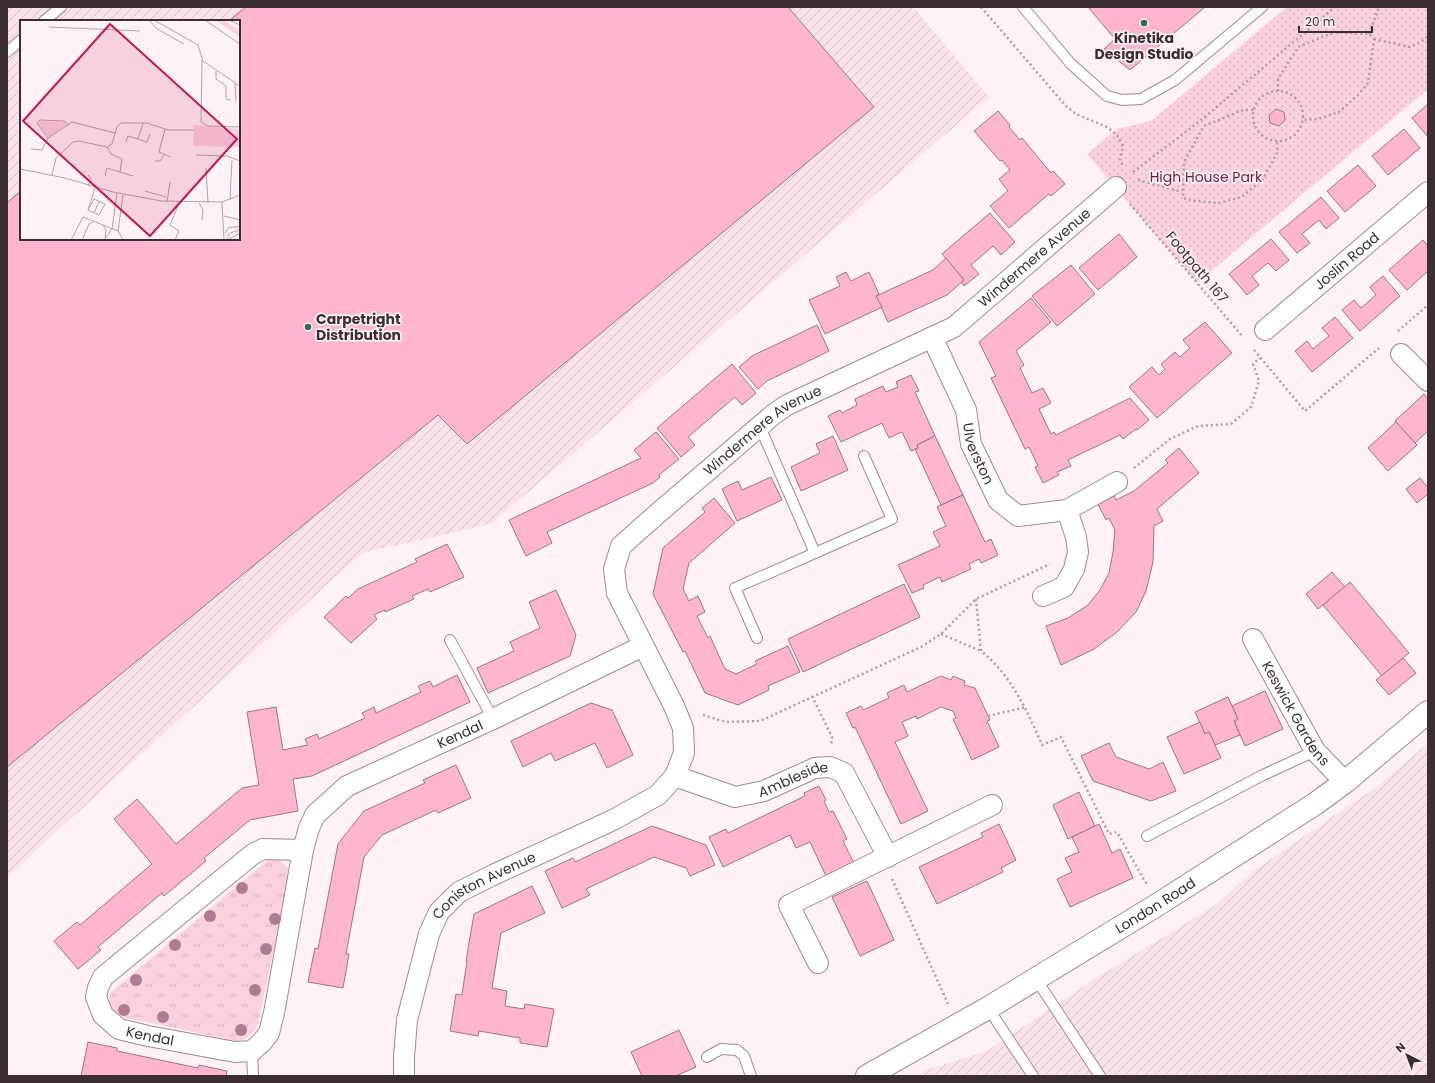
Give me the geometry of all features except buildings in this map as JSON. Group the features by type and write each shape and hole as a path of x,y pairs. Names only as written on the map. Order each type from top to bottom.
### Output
{"street":[{"name":"Windermere Avenue","path":"675,776 684,752 683,728 674,706 617,593 614,569 622,546 657,514 787,405 954,327 1126,178"},
{"name":"Joslin Road","path":"1265,330 1428,192"},
{"name":"Ulverston","path":"932,337 966,410 971,444 998,500 1018,516 1067,510 1116,482"},
{"path":"1397,345 1428,381"},
{"path":"1043,596 1064,586 1074,569 1078,552 1076,537 1067,510"},
{"name":"Keswick Gardens","path":"1253,639 1315,751 1345,782"},
{"name":"Kendal","path":"304,850 263,850 253,854 103,978 98,988 96,997 103,1015 119,1029 148,1036 235,1052 252,1051 269,1033 304,850 309,828 315,815 347,786 493,719 643,646"},
{"name":"London Road","path":"867,1076 958,1026 1036,979 1157,905 1315,804 1345,782 1428,712"},
{"name":"Ambleside","path":"675,776 735,797 764,791 815,768 830,767 844,773 885,858"},
{"name":"Coniston Avenue","path":"404,1076 407,1020 429,934 439,912 459,892 614,820 658,795 675,776"},
{"path":"818,963 789,905 992,805"}],"lane":[{"path":"45,20 61,7"},
{"path":"1023,7 1071,64 1108,96 1122,100 1141,99 1175,80 1262,7"},
{"path":"7,52 20,41"},
{"path":"760,427 815,553"},
{"path":"757,638 735,588 892,519 864,456"},
{"path":"450,640 493,719"},
{"path":"1147,836 1261,776 1315,751"},
{"path":"1036,979 1100,1076"},
{"path":"988,1008 1033,1076"},
{"path":"707,1057 721,1049 737,1050 744,1056 751,1076"},
{"path":"252,1051 253,1076"}],"path":[{"path":"981,7 1066,106 1076,114 1107,126 1117,135 1123,146 1120,159 1126,178"},
{"path":"1126,178 1200,121 1335,7"},
{"path":"1369,34 1379,7"},
{"path":"1278,91 1278,79 1298,47 1335,32 1369,34 1374,39 1410,47 1421,42 1428,36"},
{"path":"1303,120 1318,119 1339,112 1359,94 1368,83 1374,39"},
{"path":"1294,42 1298,47"},
{"path":"1278,91 1287,92 1294,97 1301,107 1303,120 1300,129 1294,136 1277,142 1266,139 1257,132 1253,121 1253,110 1258,100 1263,96 1267,93 1278,91"},
{"path":"1253,110 1243,110 1204,126 1184,162 1183,198 1186,200 1219,203 1242,197 1263,179 1276,153 1277,142"},
{"path":"1200,121 1204,126"},
{"path":"1126,178 1182,192"},
{"name":"Footpath 167","path":"1126,178 1248,344 1305,411 1381,346"},
{"path":"1397,345 1428,306"},
{"path":"1248,344 1265,330"},
{"path":"1116,482 1170,439 1198,426 1231,424 1251,407 1259,381 1253,364 1260,358"},
{"path":"674,706 726,722 760,721 921,647 941,634 976,599 1078,552"},
{"path":"976,599 981,651"},
{"path":"941,634 981,651 992,659 1016,690 1026,707 1042,745 1061,737 1109,834 1118,832 1157,905"},
{"path":"812,696 832,737 830,767"},
{"path":"988,716 1026,707"},
{"path":"885,858 958,1026"}],"shaded area":[{"name":"Carpetright Distribution","path":"7,7 913,7 989,97 491,524 362,553 7,877"},
{"path":"1428,743 1428,1076 916,1076 925,1070 985,1052 1098,977 1214,906 1253,871 1379,785"}],"green space":[{"name":"High House Park","path":"1287,7 1428,7 1428,89 1197,283 1087,154 1117,129 1151,121"},
{"path":"269,859 279,860 288,868 289,879 257,1028 253,1033 246,1038 236,1041 127,1018 113,1011 109,1002 111,992"}],"place":[{"name":"Kinetika Design Studio","path":"1144,23"},
{"name":"Carpetright Distribution","path":"308,327"}]}
